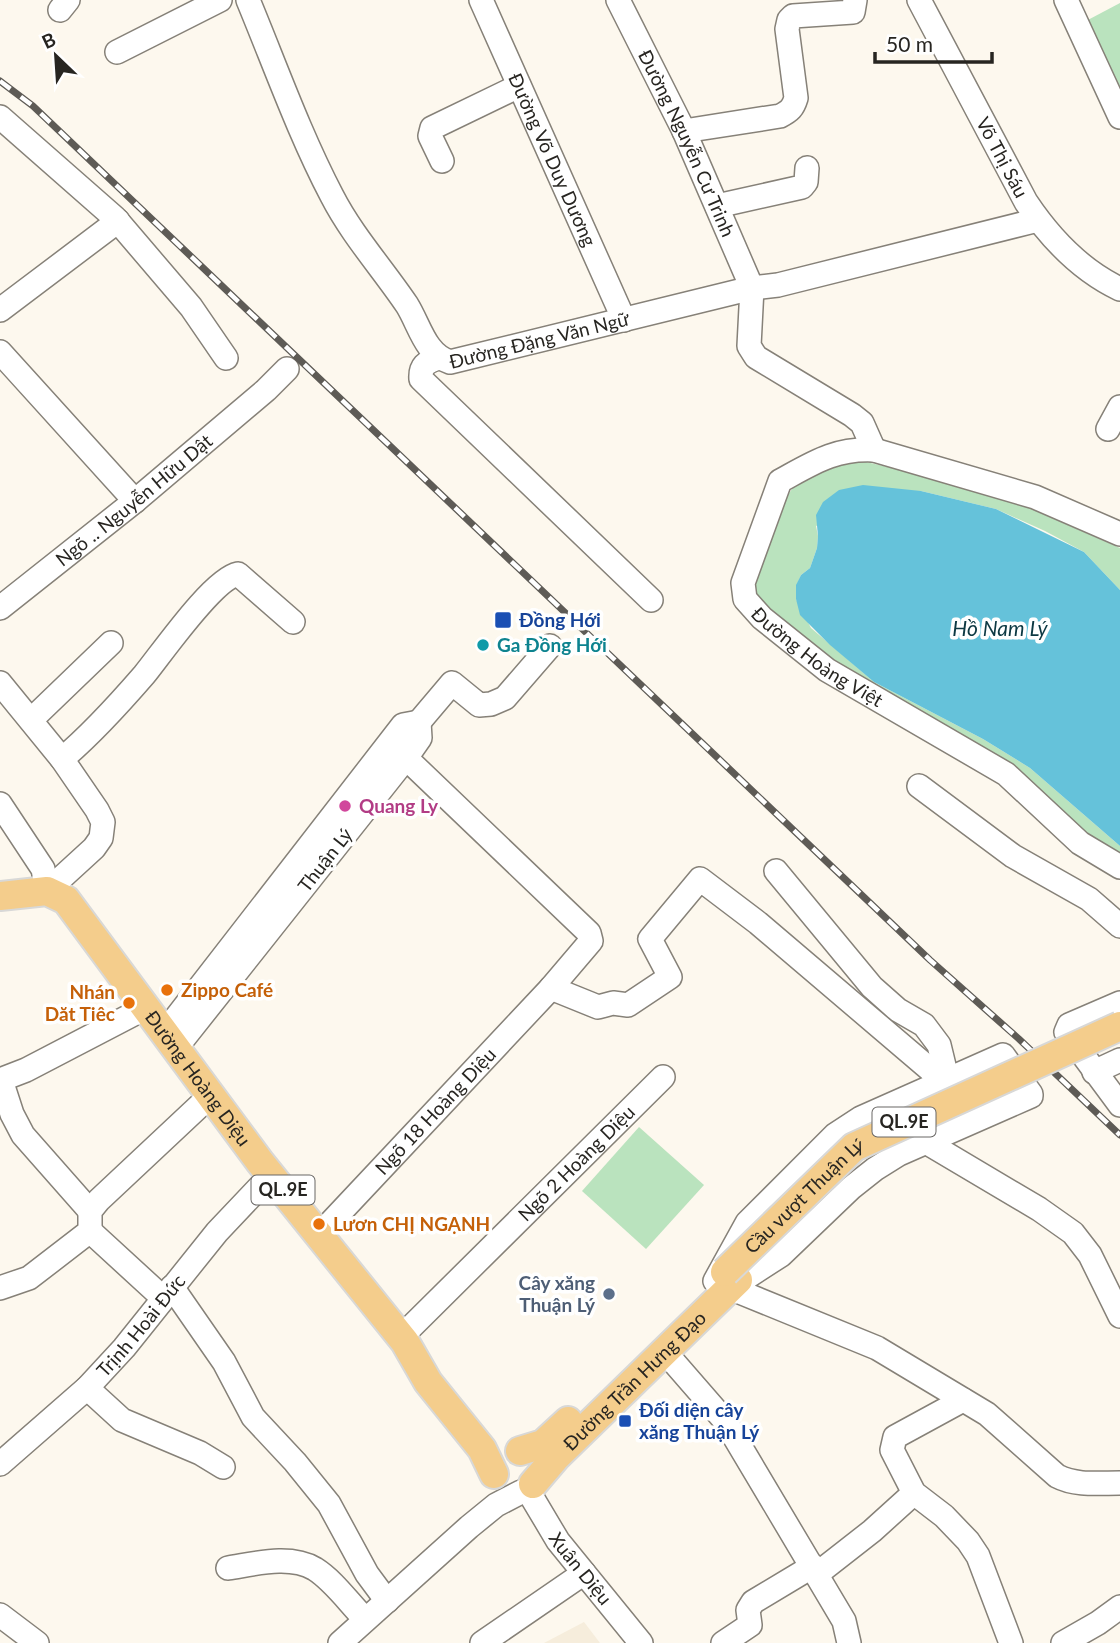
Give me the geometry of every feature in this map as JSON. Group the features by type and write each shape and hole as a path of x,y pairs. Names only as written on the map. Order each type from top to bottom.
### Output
{"main road":[{"name":"Đường Hoàng Diệu","path":"47,891 66,901 271,1175 403,1339 440,1374 499,1441 517,1451"},
{"path":"0,896 47,891"},
{"name":"Cầu vượt Thuận Lý","path":"727,1280 840,1158 862,1142 1120,1026"},
{"name":"QL.9E","path":"517,1451 536,1448 550,1438 860,1158 1120,1041"},
{"name":"Đường Trần Hưng Đạo","path":"514,1484 556,1457 665,1352 727,1280"},
{"name":"Đường Hoàng Diệu","path":"403,1339 428,1382 514,1484"},
{"path":"517,1451 526,1454 535,1464 536,1470 514,1484 494,1467 501,1455 517,1451"}],"street":[{"path":"117,52 220,0"},
{"name":"Đường Đặng Văn Ngữ","path":"248,0 332,197 363,246 407,305 430,348 438,358 450,362 523,342 752,288 778,285 1038,220"},
{"name":"Đường Võ Duy Dương","path":"481,0 624,320"},
{"name":"Đường Nguyễn Cư Trinh","path":"618,0 684,131 752,288"},
{"path":"684,131 780,116 789,112 796,98 787,29 789,20 793,16 847,14 853,12 855,0"},
{"name":"Võ Thị Sáu","path":"919,0 1038,220 1056,242 1083,266 1120,289"},
{"path":"1066,0 1120,117"},
{"path":"442,161 430,135 432,128 519,86"},
{"path":"0,117 118,222 191,307 226,358"},
{"path":"717,206 795,190 806,182 807,168"},
{"path":"0,310 118,222"},
{"path":"752,288 749,346 756,357 852,415 862,423 874,450"},
{"path":"0,352 135,501"},
{"path":"438,358 424,365 421,379 651,600"},
{"name":"Ngõ .. Nguyễn Hữu Dật","path":"0,608 135,501 287,369"},
{"path":"1108,429 1120,407"},
{"name":"Đường Hoàng Việt","path":"1120,534 1035,497 874,450 853,449 824,456 780,481 743,583 745,599 762,618 827,670 1006,774 1080,844 1120,867"},
{"path":"62,759 87,738 226,578 238,574 293,622"},
{"path":"30,720 111,643"},
{"path":"419,722 452,683 479,705 505,698 550,646"},
{"path":"0,683 62,759 103,822 101,838 94,848 47,891"},
{"name":"Thuận Lý","path":"419,722 420,738 405,758 170,1040 403,725 419,722"},
{"name":"Ngõ 18 Hoàng Diệu","path":"319,1235 551,988 591,941 589,933 405,758"},
{"path":"919,786 1013,856 1089,899 1120,926"},
{"path":"0,804 43,869 47,891"},
{"path":"776,871 863,977 898,1010 924,1026 939,1045 942,1080"},
{"path":"551,988 598,1007 613,1003 628,1004 670,976 650,939 700,879 758,923 942,1080"},
{"path":"1120,1003 1066,1028 1068,1037 1120,1105"},
{"path":"147,1007 26,1070 0,1080 12,1114 23,1135 90,1221 167,1293 225,1362 253,1418 295,1462 329,1504 367,1574 387,1601"},
{"path":"1003,1055 1031,1095 875,1168 781,1255 727,1280 747,1223 835,1135 861,1118 1003,1055"},
{"path":"1094,1072 1120,1060"},
{"name":"Ngõ 2 Hoàng Diệu","path":"403,1339 663,1077"},
{"path":"0,1289 29,1278 90,1221 99,1200 211,1095"},
{"path":"926,1142 1039,1209 1073,1233 1090,1255 1120,1316"},
{"name":"Trịnh Hoài Đức","path":"0,1464 87,1388 124,1348 216,1232 271,1175"},
{"path":"727,1280 877,1348 1000,1424 1057,1476 1077,1483 1120,1483"},
{"path":"665,1352 725,1421 844,1621 849,1643"},
{"path":"87,1388 122,1420 190,1448 223,1467"},
{"path":"963,1400 895,1437 892,1450 914,1493 944,1516 968,1541 988,1578 1011,1643"},
{"path":"340,1643 469,1527 491,1500 514,1484"},
{"name":"Xuân Diệu","path":"514,1484 641,1643"},
{"path":"723,1643 750,1625 748,1610 753,1602 815,1570 872,1531 914,1493"},
{"path":"228,1569 267,1562 312,1567 365,1619"},
{"path":"482,1643 584,1573"},
{"path":"1063,1643 1120,1607"},
{"path":"0,1615 37,1643"}],"shaded area":[{"path":"584,1622 600,1643 544,1643"}],"green space":[{"path":"1120,3 1120,95 1084,22"},
{"path":"858,460 993,492 1120,548 1120,590 1084,552 1045,531 996,509 921,491 816,526 817,548 810,568 801,575 797,584 796,599 811,628 874,682 983,739 1030,768 1120,846 1120,862 801,639 756,597 752,585 777,519 793,488 815,473"},
{"path":"639,1127 704,1185 646,1249 582,1191"}],"water":[{"name":"Hồ Nam Lý","path":"863,485 921,491 996,509 1084,552 1120,590 1120,846 1030,768 983,739 874,682 830,645 800,615 796,585 801,575 810,568 817,548 816,515 823,502 839,490"}],"railway":[{"path":"0,81 33,106 930,960 1019,1039 1120,1135"}],"place":[{"name":"Đồng Hới","path":"503,620"},
{"name":"Ga Đồng Hới","path":"483,645"},
{"name":"Quang Ly","path":"345,806"},
{"name":"Zippo Café","path":"167,990"},
{"name":"Nhán Dăt Tiêc","path":"129,1003"},
{"name":"Lươn CHỊ NGẠNH","path":"319,1224"},
{"name":"Cây xăng Thuận Lý","path":"609,1294"},
{"name":"Đối diện cây xăng Thuận Lý","path":"625,1421"}]}
